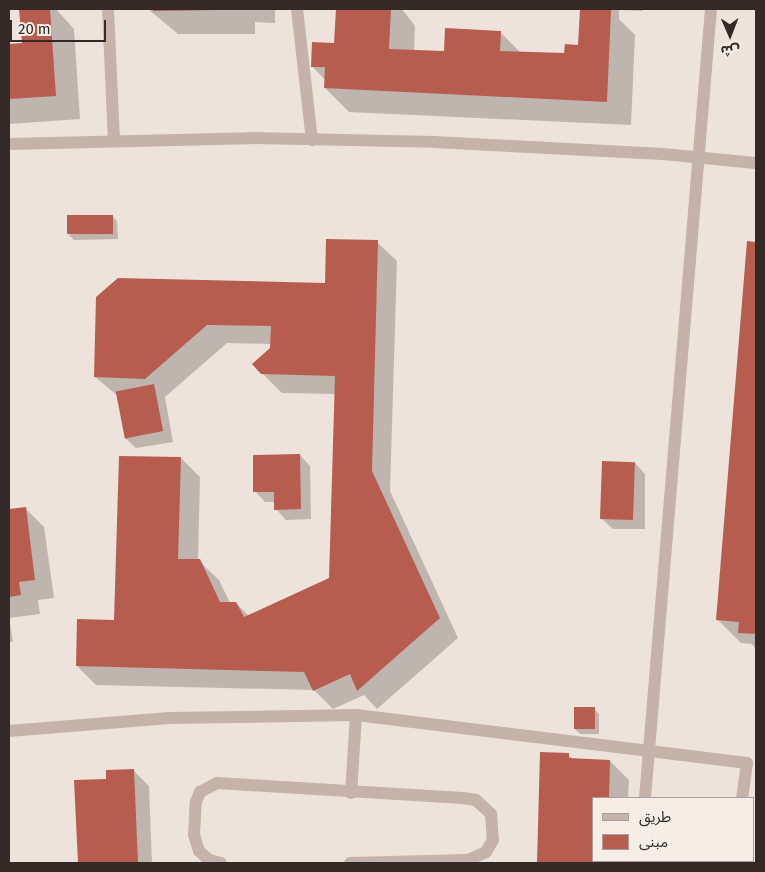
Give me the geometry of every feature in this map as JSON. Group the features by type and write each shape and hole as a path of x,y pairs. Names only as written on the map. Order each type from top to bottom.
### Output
{"street":[{"path":"108,9 114,140"},
{"path":"297,9 312,140"},
{"path":"645,797 701,158 711,9"},
{"path":"9,144 114,140 434,142 756,163"},
{"path":"351,793 356,715"},
{"path":"9,731 169,718 356,715 751,763 742,797"},
{"path":"221,863 209,860 199,851 194,835 196,802 207,786 217,784 476,800 491,814 494,825 492,840 486,852 468,860 350,863"}],"building":[{"path":"19,9 50,9 56,96 9,99 9,44 22,43"},
{"path":"153,9 219,9 219,10 153,11"},
{"path":"336,9 391,9 389,49 444,51 445,28 501,31 500,51 564,53 565,44 578,45 580,9 611,10 607,102 324,88 325,67 311,67 312,42 334,43"},
{"path":"67,215 113,215 113,234 67,234"},
{"path":"326,239 378,240 372,471 440,618 357,691 350,674 313,691 304,672 76,666 77,619 114,620 119,456 181,457 178,559 200,559 220,602 236,602 244,617 329,578 335,376 261,374 252,364 270,348 271,326 207,325 145,379 94,377 96,297 118,278 325,283"},
{"path":"747,241 756,242 756,634 738,633 739,622 716,620"},
{"path":"154,384 163,431 125,439 116,391"},
{"path":"300,454 301,509 274,510 274,492 253,492 253,455"},
{"path":"602,461 635,462 633,520 600,519"},
{"path":"26,507 35,580 19,582 21,595 9,597 9,509"},
{"path":"574,707 595,707 595,729 574,729"},
{"path":"540,752 569,753 569,758 610,760 609,797 592,797 592,862 607,863 537,863"},
{"path":"134,769 138,863 78,863 74,780 106,779 106,770"}]}
